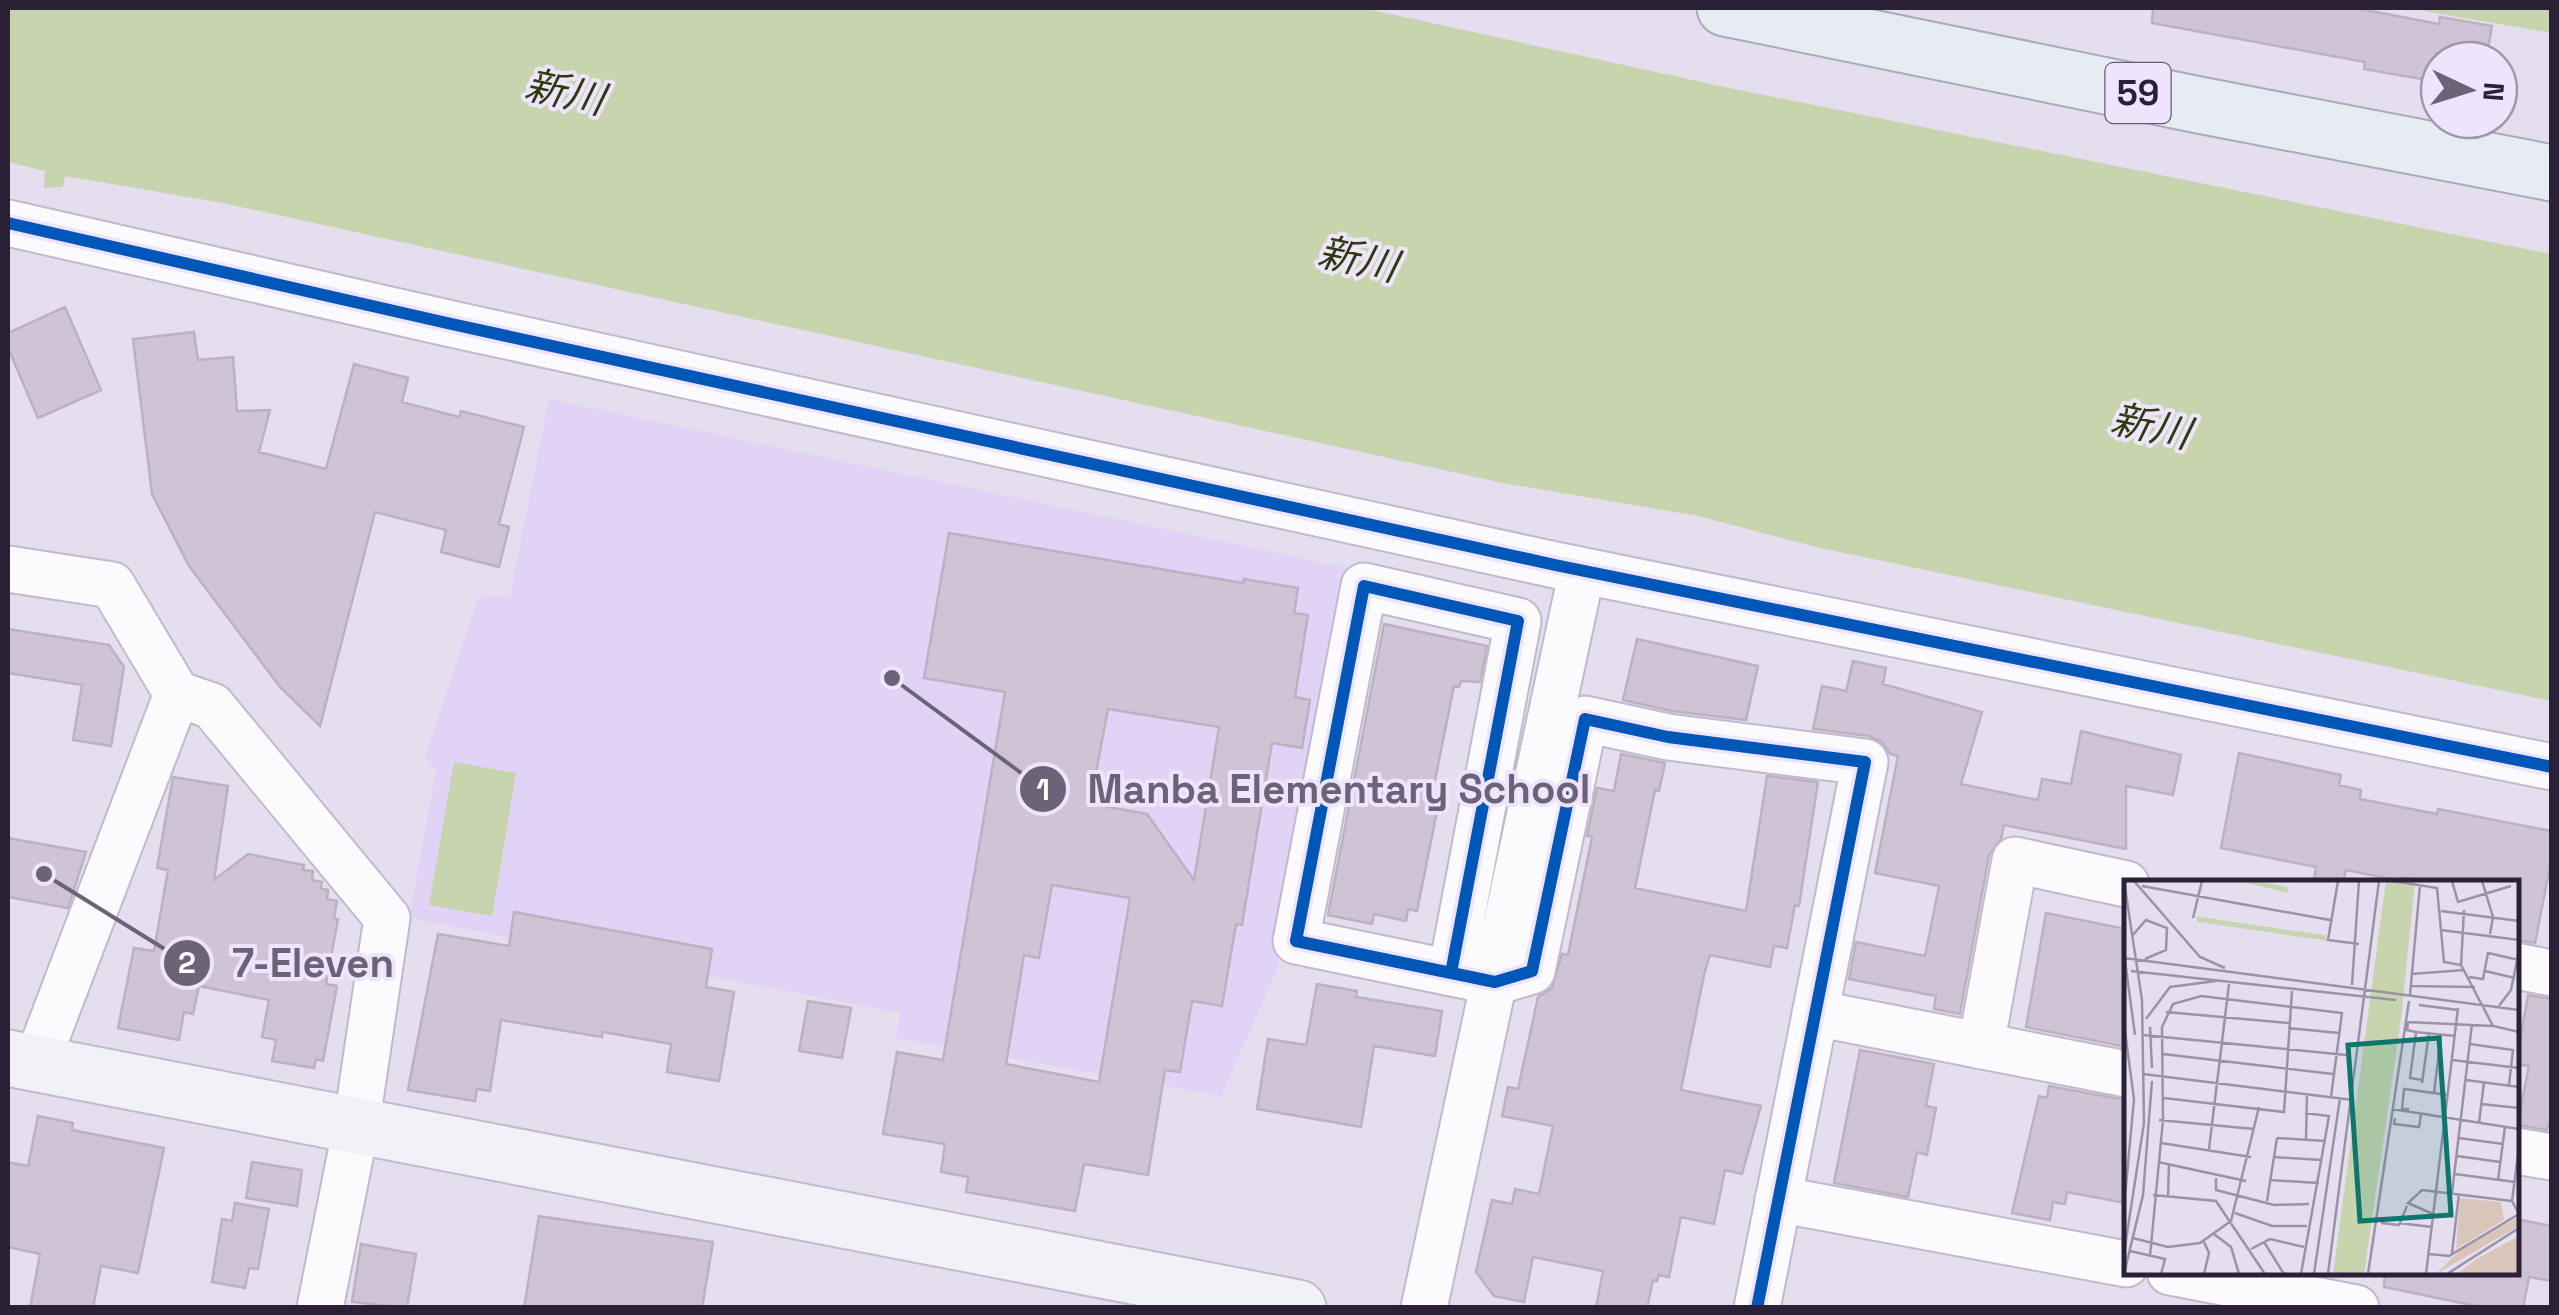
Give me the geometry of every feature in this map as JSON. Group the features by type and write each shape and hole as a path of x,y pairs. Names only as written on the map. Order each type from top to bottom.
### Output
{"main road":[{"name":"59","path":"1749,10 2199,106 2552,174"}],"street":[{"path":"8,223 1582,571 2552,768"},
{"path":"8,569 112,585 177,694 212,706 388,918 356,1127 320,1308"},
{"path":"1424,1308 1582,571"},
{"path":"1451,973 1518,620 1364,586 1296,941 1494,982 1532,971 1585,719 1668,737 1864,762 1757,1308"},
{"path":"177,694 22,1061 1298,1308"},
{"path":"1981,1046 2014,860 2124,884"},
{"path":"2519,967 2552,973"},
{"path":"1815,1013 2124,1074"},
{"path":"2519,1151 2552,1158"},
{"path":"1778,1199 2124,1264"},
{"path":"2186,1275 2356,1308"}],"shaded area":[{"path":"549,399 1353,569 1276,972 1221,1096 896,1038 900,1013 409,918 436,770 425,757 478,598 510,596"}],"water":[{"name":"新川","path":"8,8 1363,8 1720,86 2551,254 2551,701 1816,547 1698,516 1503,483 218,202 65,176 63,187 44,188 45,171 8,162"},
{"path":"2411,8 2551,8 2551,33 2429,12"},
{"path":"454,762 516,773 492,916 429,905"}],"building":[{"path":"2153,8 2355,8 2439,24 2440,17 2492,26 2490,40 2419,40 2419,79 2364,69 2365,62 2152,23"},
{"path":"65,307 101,390 38,418 8,348 8,333"},
{"path":"194,332 198,360 233,357 237,411 270,410 259,452 326,469 354,364 408,378 402,402 459,417 461,411 524,427 499,524 509,527 499,567 441,552 446,530 375,512 320,726 280,687 189,566 152,494 133,339"},
{"path":"949,533 1243,583 1244,579 1298,588 1294,613 1308,615 1295,697 1310,700 1302,748 1272,743 1242,925 1236,924 1222,1006 1192,1001 1180,1072 1165,1070 1148,1175 1084,1164 1075,1211 966,1192 968,1177 941,1172 945,1144 883,1134 897,1052 943,1060 1005,692 924,678","holes":["1108,709 1219,727 1194,880 1147,814 1090,804","1052,885 1130,898 1099,1082 1006,1064 1024,955 1039,958"]},
{"path":"1384,624 1487,646 1480,682 1461,681 1459,687 1454,686 1429,810 1437,811 1417,911 1408,909 1406,921 1374,914 1372,924 1328,915"},
{"path":"8,629 109,645 124,667 111,746 73,740 82,685 8,673"},
{"path":"1637,639 1758,666 1746,720 1623,700"},
{"path":"1853,661 1886,668 1883,684 1982,712 1961,784 2038,800 2042,779 2071,784 2081,731 2181,755 2173,795 2126,786 2126,849 2004,825 2001,839 1989,855 1960,1014 1934,1009 1936,996 1849,979 1856,942 1925,956 1939,886 1875,873 1898,756 1869,736 1813,729 1822,686 1846,691"},
{"path":"2239,753 2341,775 2339,785 2361,790 2360,799 2437,814 2438,809 2551,831 2551,861 2535,943 2519,940 2519,880 2396,880 2346,870 2344,880 2314,880 2316,867 2221,848"},
{"path":"1621,754 1665,763 1659,791 1655,790 1635,888 1746,911 1767,776 1818,782 1799,906 1795,905 1787,948 1774,946 1770,967 1710,955 1681,1090 1761,1106 1742,1174 1725,1170 1714,1224 1681,1217 1669,1277 1659,1275 1657,1281 1653,1280 1647,1308 1596,1308 1603,1271 1533,1257 1524,1302 1494,1296 1476,1272 1492,1200 1512,1204 1515,1189 1539,1194 1553,1126 1502,1116 1508,1087 1518,1089 1538,997 1552,988 1562,954 1568,955 1592,837 1587,836 1597,788 1614,791"},
{"path":"173,777 228,786 214,880 248,854 304,865 303,870 313,871 312,880 322,882 321,888 328,890 327,899 337,901 334,918 338,919 326,984 337,986 323,1061 316,1059 314,1068 272,1061 276,1040 262,1037 269,1000 199,986 193,1014 184,1012 179,1040 118,1028 134,948 154,951 168,870 157,868"},
{"path":"8,838 86,852 68,908 8,897"},
{"path":"514,912 712,949 706,987 734,992 719,1081 667,1072 671,1044 501,1020 490,1091 477,1089 475,1101 408,1090 438,934 509,946"},
{"path":"2046,913 2124,929 2124,1047 2026,1027"},
{"path":"1317,984 1357,991 1356,997 1442,1011 1435,1056 1374,1046 1361,1127 1257,1109 1268,1039 1306,1045"},
{"path":"2528,995 2552,999 2552,1124 2548,1124 2547,1130 2519,1125 2529,1066 2519,1064"},
{"path":"808,1001 851,1008 842,1058 799,1051"},
{"path":"1860,1050 1934,1064 1926,1106 1936,1108 1927,1155 1917,1152 1908,1197 1834,1183"},
{"path":"2049,1086 2124,1100 2124,1203 2067,1192 2065,1204 2053,1202 2050,1220 2012,1213 2039,1096 2047,1098"},
{"path":"38,1116 73,1123 72,1130 164,1148 138,1273 101,1266 93,1308 30,1308 40,1254 8,1247 8,1162 28,1166"},
{"path":"252,1162 302,1170 297,1206 246,1198"},
{"path":"235,1203 269,1209 258,1269 249,1268 245,1288 212,1282 222,1219 232,1221"},
{"path":"539,1216 713,1242 702,1308 524,1308"},
{"path":"2519,1220 2552,1226 2552,1281 2529,1277 2523,1308 2486,1308 2384,1287 2385,1275 2519,1275"},
{"path":"361,1244 416,1254 407,1308 352,1302"}],"cycle path":[{"path":"8,223 1555,565 2552,767"},
{"path":"1451,973 1518,621 1364,586 1296,941 1495,982 1532,971 1585,719 1668,737 1865,762 1757,1308"}],"place":[{"name":"Manba Elementary School","path":"892,678"},
{"name":"7-Eleven","path":"44,874"}]}
